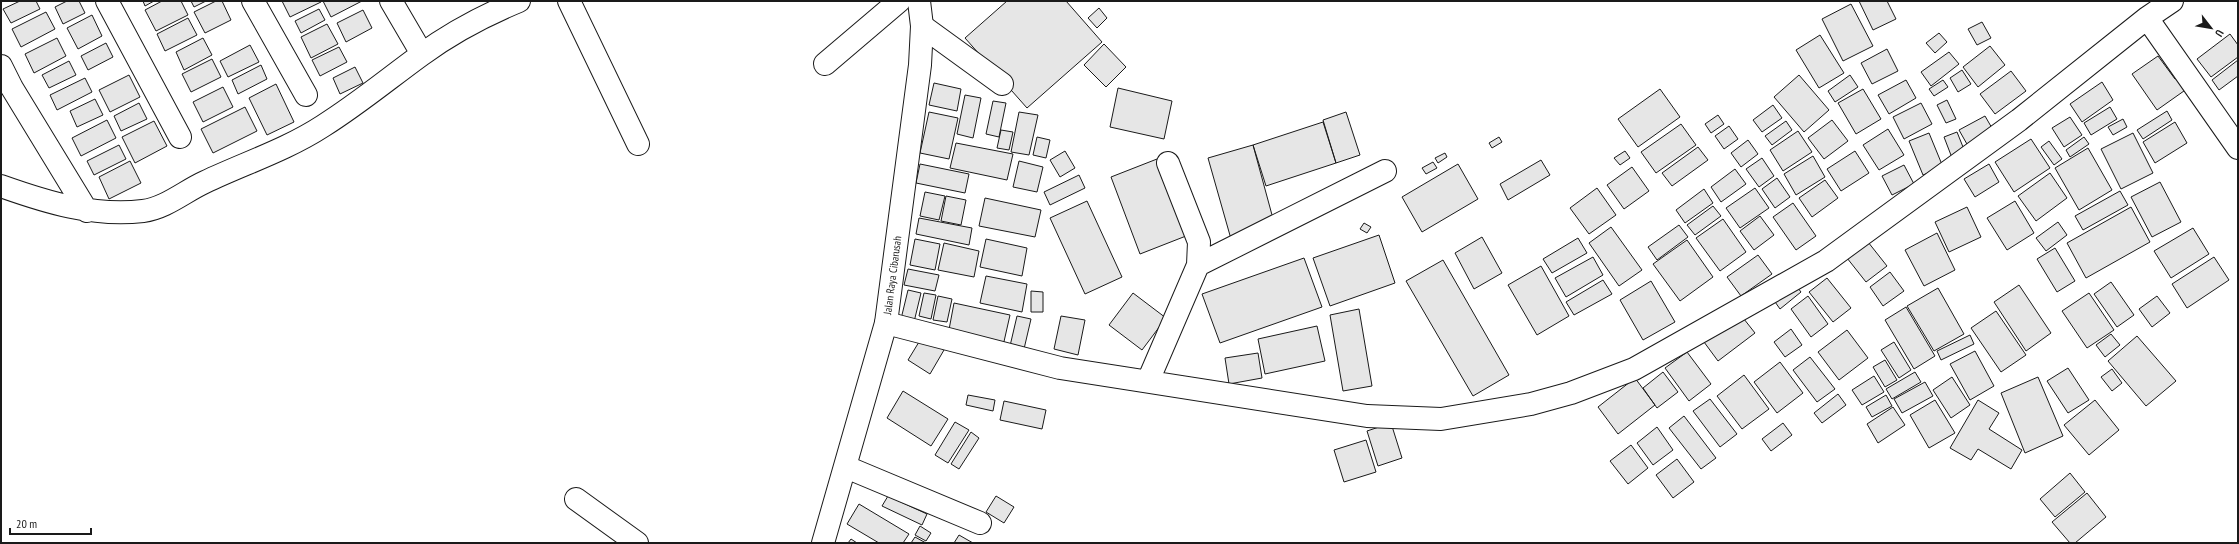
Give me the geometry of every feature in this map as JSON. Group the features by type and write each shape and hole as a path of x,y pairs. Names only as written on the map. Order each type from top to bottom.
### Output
{"street":[{"path":"107,1 180,137"},
{"path":"253,1 306,96"},
{"path":"391,1 422,54"},
{"path":"1,186 33,197 87,211 143,211 171,202 204,182 299,141 372,94 422,54 486,15 519,1"},
{"path":"569,1 638,144"},
{"path":"825,64 899,1"},
{"name":"Jalan Raya Cibarusah","path":"823,543 846,467 886,322 920,65 922,26 919,1"},
{"path":"886,322 1060,368 1114,378 1148,381 1367,416 1434,418 1492,412 1531,404 1571,393 1634,369 1826,261 2019,120 2147,18 2172,1"},
{"path":"2147,18 2238,148"},
{"path":"922,26 1002,84"},
{"path":"1,66 7,92 87,211"},
{"path":"1148,381 1198,265 1198,242 1168,163"},
{"path":"1198,265 1385,171"},
{"path":"846,467 980,523"},
{"path":"576,499 637,543"}],"building":[{"path":"20,1 36,1 40,9 11,23 3,9"},
{"path":"67,1 79,1 85,13 63,24 55,7"},
{"path":"143,1 154,1 145,6"},
{"path":"162,1 181,1 188,15 156,31 145,10"},
{"path":"191,1 206,1 194,7"},
{"path":"216,1 222,1 231,20 205,33 194,12"},
{"path":"282,1 321,1 321,2 290,17"},
{"path":"323,1 362,1 331,17"},
{"path":"1007,1 1066,1 1102,42 1027,108 965,38"},
{"path":"1859,1 1887,1 1896,19 1873,30"},
{"path":"1851,4 1873,46 1843,61 1822,19"},
{"path":"1099,8 1107,18 1097,28 1088,18"},
{"path":"319,9 325,20 301,33 295,21"},
{"path":"363,10 372,28 346,42 337,23"},
{"path":"46,12 55,29 21,47 12,29"},
{"path":"92,15 102,36 78,49 67,28"},
{"path":"188,18 197,35 165,51 157,34"},
{"path":"1982,22 1991,38 1977,45 1968,29"},
{"path":"327,24 338,44 311,58 301,37"},
{"path":"1939,33 1947,42 1935,53 1926,43"},
{"path":"2230,34 2238,45 2238,57 2211,77 2197,59"},
{"path":"1820,35 1844,73 1819,88 1796,50"},
{"path":"57,38 66,56 34,73 25,54"},
{"path":"203,38 212,55 184,70 176,52"},
{"path":"106,43 113,57 88,70 81,56"},
{"path":"1104,44 1126,67 1106,87 1084,65"},
{"path":"250,45 259,62 228,77 220,61"},
{"path":"1990,46 2005,65 1978,87 1963,67"},
{"path":"339,47 347,62 320,76 312,60"},
{"path":"1887,49 1898,71 1872,84 1861,63"},
{"path":"1949,52 1959,64 1931,86 1921,72"},
{"path":"2158,56 2175,79 2183,74 2191,86 2157,110 2132,74"},
{"path":"212,59 221,77 191,92 182,74"},
{"path":"2238,60 2238,76 2219,90 2212,80"},
{"path":"69,61 76,75 49,88 42,75"},
{"path":"261,65 267,79 238,94 232,80"},
{"path":"355,67 363,83 340,94 333,78"},
{"path":"1962,70 1971,84 1958,92 1950,78"},
{"path":"2011,71 2026,91 1995,114 1980,94"},
{"path":"129,75 140,97 110,112 99,90"},
{"path":"1799,75 1829,110 1804,132 1774,97"},
{"path":"1850,75 1858,87 1835,102 1828,91"},
{"path":"85,78 92,92 57,110 50,95"},
{"path":"1906,80 1916,98 1889,114 1878,95"},
{"path":"1943,80 1948,87 1934,96 1929,89"},
{"path":"2102,82 2113,100 2082,122 2070,104"},
{"path":"934,83 961,89 957,111 929,105"},
{"path":"276,84 294,122 267,135 249,98"},
{"path":"223,87 233,107 203,122 193,102"},
{"path":"1118,88 1172,101 1164,139 1110,127"},
{"path":"1660,89 1680,117 1638,147 1618,119"},
{"path":"1863,89 1881,119 1856,134 1838,103"},
{"path":"965,95 981,98 973,138 957,134"},
{"path":"95,99 103,115 77,127 70,111"},
{"path":"1947,100 1956,119 1946,123 1937,105"},
{"path":"993,101 1006,103 999,137 986,134"},
{"path":"139,103 147,119 121,131 114,116"},
{"path":"1921,103 1932,124 1904,139 1893,117"},
{"path":"1773,105 1782,118 1762,132 1753,120"},
{"path":"245,107 257,131 213,153 201,129"},
{"path":"2110,107 2117,119 2091,135 2084,123"},
{"path":"2167,111 2172,120 2143,139 2137,130"},
{"path":"929,112 958,118 949,159 920,153"},
{"path":"1019,112 1038,115 1029,155 1011,152"},
{"path":"1346,112 1360,155 1336,163 1323,120"},
{"path":"1718,115 1724,124 1711,133 1705,124"},
{"path":"1985,116 1996,135 1972,153 1959,130"},
{"path":"2070,117 2082,135 2064,147 2052,128"},
{"path":"2123,119 2127,127 2113,135 2108,127"},
{"path":"107,120 116,138 81,156 72,138"},
{"path":"1832,120 1848,141 1824,159 1808,138"},
{"path":"154,121 167,146 135,163 122,137"},
{"path":"1786,121 1792,130 1772,145 1765,136"},
{"path":"1323,122 1336,163 1266,186 1253,145"},
{"path":"2175,122 2187,143 2155,163 2143,142"},
{"path":"1681,124 1696,145 1656,173 1641,152"},
{"path":"1729,126 1738,139 1724,149 1715,136"},
{"path":"1888,129 1904,155 1879,170 1863,145"},
{"path":"1001,130 1013,132 1009,150 997,148"},
{"path":"1798,131 1812,152 1783,171 1770,150"},
{"path":"1957,132 1967,157 1954,163 1944,137"},
{"path":"1929,133 1943,167 1923,175 1909,141"},
{"path":"2133,133 2153,173 2121,189 2101,149"},
{"path":"1037,137 1050,140 1046,158 1033,155"},
{"path":"1499,137 1502,142 1492,148 1489,143"},
{"path":"2084,137 2089,144 2070,157 2066,150"},
{"path":"2031,139 2050,168 2014,192 1995,162"},
{"path":"1748,140 1758,154 1741,167 1731,153"},
{"path":"2049,141 2062,159 2054,165 2041,147"},
{"path":"956,143 1013,154 1007,180 950,168"},
{"path":"119,145 126,159 94,175 87,161"},
{"path":"1253,145 1275,226 1231,239 1208,158"},
{"path":"1698,147 1708,160 1672,186 1662,173"},
{"path":"2088,148 2112,190 2079,210 2055,168"},
{"path":"1065,151 1075,168 1060,177 1050,160"},
{"path":"1625,151 1630,158 1620,165 1614,158"},
{"path":"1855,151 1869,173 1841,191 1827,169"},
{"path":"1445,153 1447,157 1438,163 1435,158"},
{"path":"1813,156 1825,177 1796,195 1784,174"},
{"path":"1762,158 1774,176 1759,187 1746,169"},
{"path":"1157,159 1186,236 1140,254 1111,177"},
{"path":"1541,160 1550,175 1508,200 1500,184"},
{"path":"130,161 141,183 109,199 99,177"},
{"path":"1019,161 1043,167 1037,192 1013,187"},
{"path":"1433,162 1437,168 1426,174 1422,168"},
{"path":"920,164 969,174 965,193 916,183"},
{"path":"1458,164 1478,199 1422,232 1402,197"},
{"path":"1989,164 1999,182 1975,197 1964,179"},
{"path":"1904,165 1914,184 1892,195 1882,176"},
{"path":"1632,167 1649,191 1624,209 1607,185"},
{"path":"1735,169 1746,184 1721,202 1711,187"},
{"path":"2050,173 2067,198 2036,221 2018,196"},
{"path":"1079,175 1085,188 1050,205 1044,192"},
{"path":"1777,178 1790,197 1775,208 1762,189"},
{"path":"1825,180 1838,198 1812,217 1799,198"},
{"path":"2160,182 2181,222 2152,237 2131,197"},
{"path":"1597,188 1616,215 1589,234 1570,208"},
{"path":"1755,188 1769,208 1740,228 1726,208"},
{"path":"1704,189 1713,203 1685,223 1676,210"},
{"path":"2120,191 2128,205 2083,230 2075,216"},
{"path":"925,192 945,196 939,220 920,216"},
{"path":"946,196 966,200 961,225 941,221"},
{"path":"985,198 1041,210 1035,237 979,226"},
{"path":"1087,201 1122,277 1085,294 1050,218"},
{"path":"2015,201 2034,233 2007,250 1987,218"},
{"path":"1793,203 1816,236 1796,250 1773,217"},
{"path":"1713,206 1721,216 1695,235 1687,225"},
{"path":"1967,207 1981,237 1949,252 1935,222"},
{"path":"2131,207 2150,242 2086,278 2067,243"},
{"path":"1760,216 1774,235 1754,250 1740,231"},
{"path":"919,218 972,228 969,245 916,234"},
{"path":"1723,219 1746,252 1720,271 1696,238"},
{"path":"2058,222 2067,235 2046,251 2036,238"},
{"path":"1364,223 1371,227 1367,233 1360,229"},
{"path":"1679,225 1688,237 1657,260 1648,247"},
{"path":"1611,227 1642,270 1619,286 1589,243"},
{"path":"2193,228 2209,254 2171,278 2154,251"},
{"path":"1937,233 1955,270 1924,286 1905,250"},
{"path":"1379,235 1395,283 1330,306 1313,258"},
{"path":"1482,237 1502,273 1474,289 1455,253"},
{"path":"1578,238 1587,253 1552,273 1543,259"},
{"path":"915,239 940,244 935,270 910,265"},
{"path":"986,239 1027,248 1022,276 980,267"},
{"path":"1687,240 1713,277 1680,301 1653,264"},
{"path":"1868,242 1887,266 1866,282 1847,258"},
{"path":"944,243 979,251 974,277 938,270"},
{"path":"2055,248 2075,281 2057,292 2037,259"},
{"path":"1758,255 1772,274 1741,296 1727,277"},
{"path":"1593,257 1603,275 1566,297 1555,278"},
{"path":"2214,257 2229,280 2187,308 2172,284"},
{"path":"1304,258 1322,307 1220,343 1202,294"},
{"path":"1443,260 1509,375 1473,396 1406,281"},
{"path":"1541,266 1569,316 1537,335 1508,285"},
{"path":"908,269 939,275 935,291 904,285"},
{"path":"1890,272 1904,291 1883,306 1870,287"},
{"path":"986,276 1027,284 1022,312 980,303"},
{"path":"1827,278 1851,308 1833,322 1809,292"},
{"path":"1603,280 1612,294 1574,315 1566,302"},
{"path":"1651,281 1675,322 1643,340 1620,300"},
{"path":"2111,282 2134,315 2117,327 2094,294"},
{"path":"1794,283 1801,292 1780,309 1773,299"},
{"path":"2019,285 2051,333 2026,351 1994,302"},
{"path":"1938,288 1964,334 1934,351 1907,306"},
{"path":"908,290 921,293 914,322 901,319"},
{"path":"1031,291 1043,292 1043,312 1031,312"},
{"path":"924,293 936,295 931,319 919,316"},
{"path":"1133,293 1166,318 1142,350 1109,325"},
{"path":"2089,293 2114,330 2087,348 2062,311"},
{"path":"938,296 952,299 947,322 933,320"},
{"path":"1808,296 1828,324 1811,337 1791,309"},
{"path":"2157,296 2170,313 2152,327 2139,309"},
{"path":"954,303 1010,315 1003,346 948,335"},
{"path":"1906,307 1935,356 1914,369 1885,320"},
{"path":"1359,309 1372,386 1343,391 1330,315"},
{"path":"1996,311 2026,355 2001,372 1971,328"},
{"path":"1740,314 1755,333 1718,361 1704,342"},
{"path":"1017,316 1031,319 1024,349 1010,346"},
{"path":"1061,316 1085,320 1078,355 1054,349"},
{"path":"1317,326 1325,361 1265,374 1258,339"},
{"path":"1791,329 1802,345 1785,357 1774,342"},
{"path":"1847,330 1868,358 1839,380 1818,352"},
{"path":"2111,334 2120,345 2105,357 2096,345"},
{"path":"1970,335 1974,344 1941,360 1937,351"},
{"path":"2137,336 2176,381 2146,406 2108,361"},
{"path":"922,337 944,350 930,374 908,360"},
{"path":"1894,342 1911,370 1899,378 1881,350"},
{"path":"1975,351 1994,386 1970,400 1950,364"},
{"path":"1687,352 1711,384 1689,401 1665,368"},
{"path":"1258,353 1262,378 1229,384 1225,358"},
{"path":"1810,357 1835,389 1817,402 1793,370"},
{"path":"1885,360 1897,380 1885,387 1873,367"},
{"path":"1780,362 1803,393 1777,413 1754,382"},
{"path":"2068,368 2089,400 2068,413 2047,381"},
{"path":"2112,369 2122,383 2112,391 2101,377"},
{"path":"1663,372 1678,392 1657,408 1643,388"},
{"path":"1915,372 1921,382 1892,399 1886,389"},
{"path":"1744,375 1769,409 1742,429 1717,396"},
{"path":"1874,376 1884,392 1862,405 1852,390"},
{"path":"1952,377 1970,405 1951,418 1933,390"},
{"path":"2038,377 2063,436 2025,453 2001,393"},
{"path":"1635,378 1655,405 1618,434 1598,407"},
{"path":"1925,382 1933,396 1902,413 1894,399"},
{"path":"903,391 948,419 931,446 887,418"},
{"path":"1838,394 1846,405 1822,423 1814,413"},
{"path":"968,395 995,400 993,411 966,405"},
{"path":"1886,395 1892,406 1872,417 1866,407"},
{"path":"1710,399 1737,434 1720,447 1693,411"},
{"path":"1935,400 1955,433 1929,448 1910,415"},
{"path":"1978,400 1999,413 1989,429 2022,450 2011,469 1978,449 1971,460 1950,448"},
{"path":"2095,400 2119,430 2089,455 2064,425"},
{"path":"1004,401 1046,410 1042,429 1000,420"},
{"path":"1893,407 1905,425 1878,443 1867,424"},
{"path":"1684,416 1716,458 1701,469 1669,428"},
{"path":"955,422 969,430 948,463 935,455"},
{"path":"1391,423 1402,458 1378,466 1367,431"},
{"path":"1783,423 1792,435 1771,451 1762,439"},
{"path":"1657,427 1673,450 1653,465 1637,443"},
{"path":"971,432 979,438 959,469 951,464"},
{"path":"1366,440 1376,472 1344,482 1334,450"},
{"path":"1631,445 1648,468 1628,484 1610,461"},
{"path":"1677,459 1694,482 1673,498 1656,475"},
{"path":"2070,473 2085,492 2055,517 2040,499"},
{"path":"2087,493 2106,517 2075,543 2070,543 2052,522"},
{"path":"888,496 927,514 922,525 882,506"},
{"path":"996,496 1014,507 1004,523 986,512"},
{"path":"859,504 909,534 903,543 879,543 847,524"},
{"path":"920,526 931,533 926,541 915,535"},
{"path":"959,535 973,543 954,543"},
{"path":"915,537 926,543 911,543"},
{"path":"851,539 857,543 848,543"}]}
